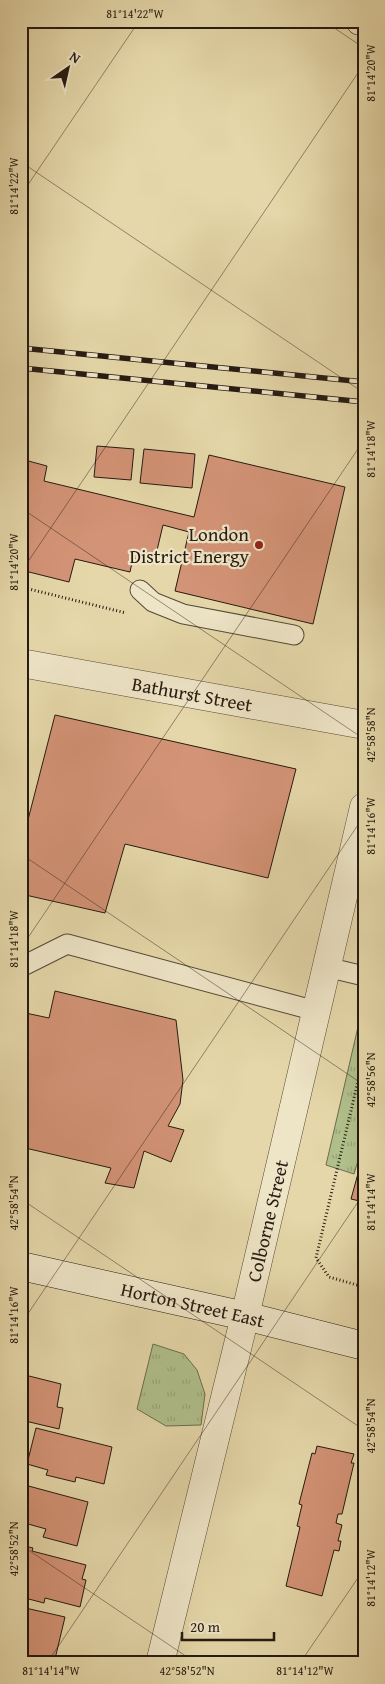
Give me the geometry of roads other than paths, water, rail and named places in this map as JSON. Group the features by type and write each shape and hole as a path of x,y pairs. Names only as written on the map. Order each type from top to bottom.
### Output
{"street":[{"name":"Bathurst Street","path":"21,663 364,725"},
{"name":"Colborne Street","path":"160,1663 245,1316 364,807"},
{"name":"Horton Street East","path":"21,1266 245,1316 364,1346"}],"lane":[{"path":"140,590 153,602 184,614 294,635"},
{"path":"21,967 67,944 316,1011"},
{"path":"326,966 364,976"}],"railway":[{"path":"21,348 364,382"},
{"path":"21,368 364,402"}],"place":[{"name":"London District Energy","path":"259,545"}]}
